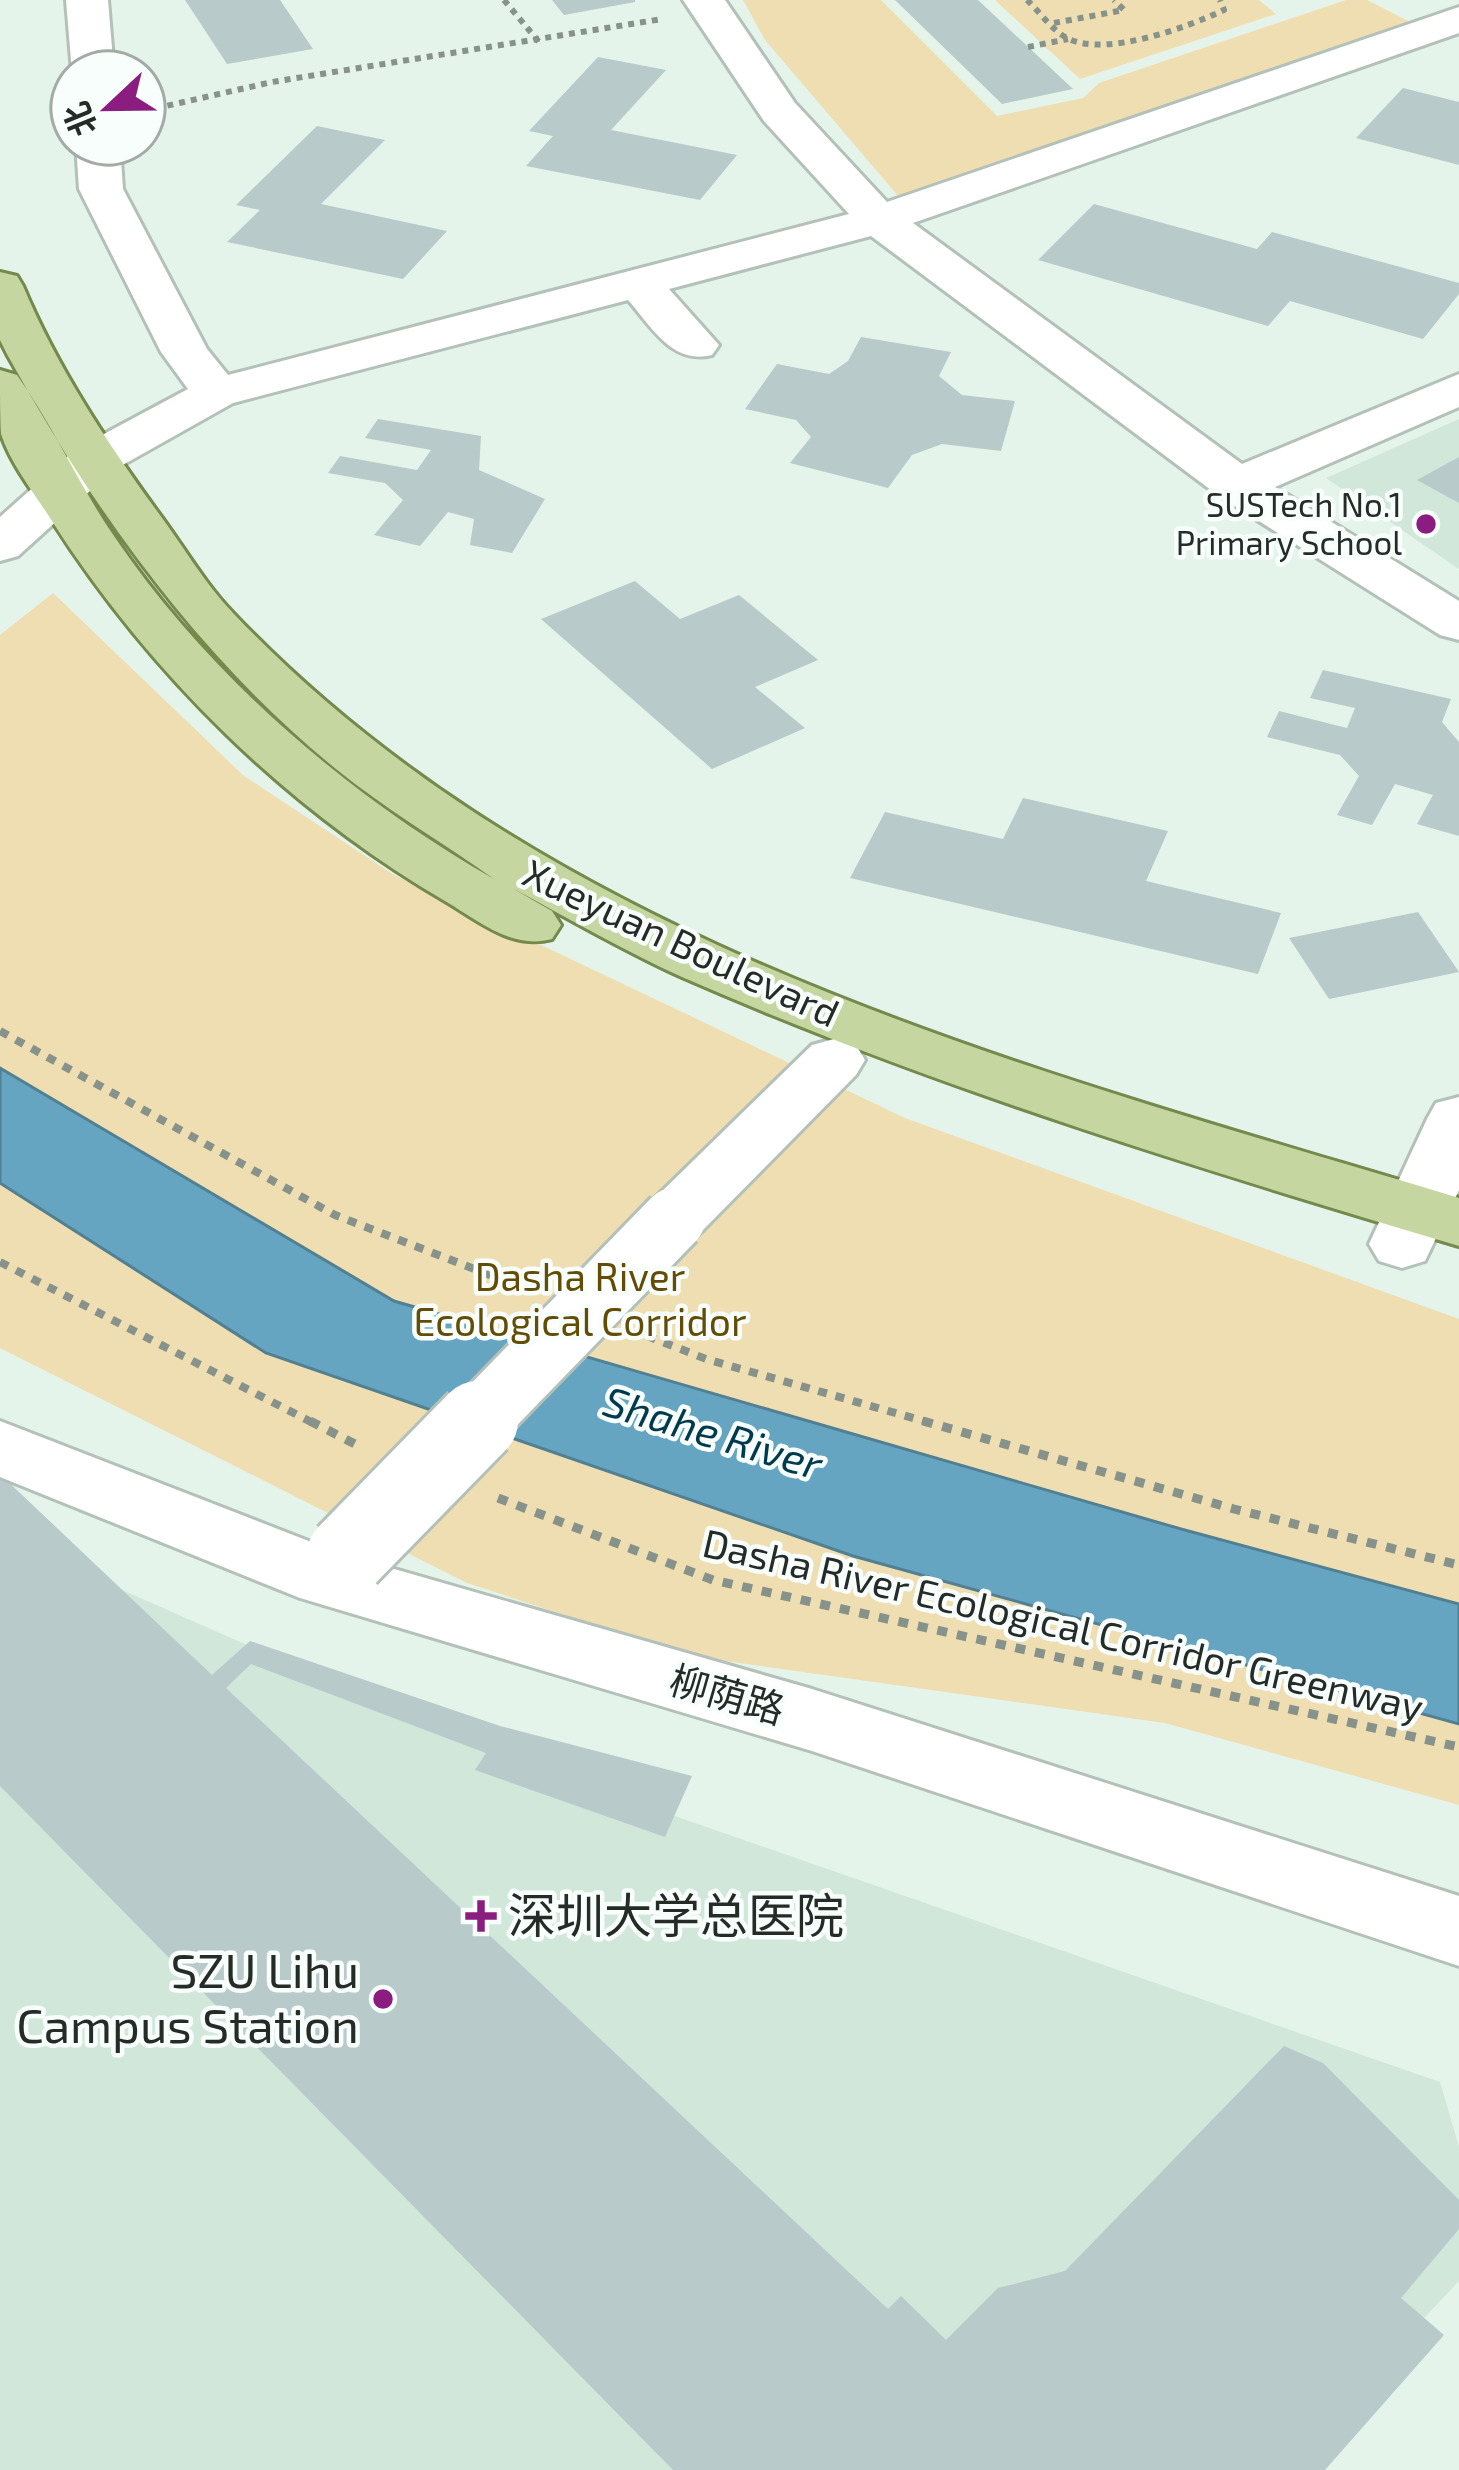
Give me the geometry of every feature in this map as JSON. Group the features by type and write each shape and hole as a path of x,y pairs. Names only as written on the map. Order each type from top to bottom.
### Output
{"main road":[{"name":"Xueyuan Boulevard","path":"0,286 29,351 50,480 172,571 274,685 424,806 530,875 741,979 859,1027 1434,1234"},
{"name":"Xueyuan Boulevard","path":"0,386 50,480 126,592 171,645 278,753 345,809 501,910 709,1012 834,1060 1434,1234"}],"street":[{"path":"87,0 91,48"},
{"path":"1437,0 1459,18"},
{"path":"708,5 779,112 879,220 1237,485 1459,624"},
{"path":"0,544 50,480 216,393 879,220 1459,18"},
{"path":"691,55 747,64"},
{"path":"100,168 101,189 184,352 216,393"},
{"path":"637,282 695,345"},
{"path":"428,286 463,328"},
{"path":"1237,485 1459,388"},
{"path":"337,1566 834,1060"},
{"path":"1434,1234 1459,1119"},
{"name":"柳荫路","path":"0,1448 337,1566 1459,1931"}],"path":[{"path":"504,0 540,43"},
{"path":"1028,0 1069,39"},
{"path":"1052,23 1124,10 1114,0"},
{"path":"1028,47 1069,39 1099,45 1204,21 1224,10 1220,0"},
{"path":"168,106 353,65 540,43 708,5"},
{"path":"0,1030 20,1046 335,1215 532,1291"},
{"path":"0,1262 371,1450"},
{"path":"641,1334 706,1359 1188,1496 1459,1565"},
{"name":"Dasha River Ecological Corridor Greenway","path":"478,1491 713,1580 1459,1747"}],"shaded area":[{"name":"SUSTech No.1 Primary School","path":"1459,419 1459,569 1326,478"},
{"name":"深圳大学总医院","path":"0,1536 485,1750 1440,2082 1459,2147 1459,2281 1280,2470 0,2470"}],"green space":[{"path":"743,0 881,0 997,116 1083,98 1099,83 1346,0 1367,0 1414,24 899,197 765,40"},
{"path":"995,0 1259,0 1276,14 1080,79"},
{"name":"Dasha River Ecological Corridor","path":"53,593 244,776 394,875 905,1118 1459,1319 1459,1805 1165,1723 690,1656 467,1583 0,1348 0,635"}],"water":[{"name":"Shahe River","path":"0,1068 394,1301 1181,1529 1459,1604 1459,1724 853,1556 266,1353 0,1183"}],"building":[{"path":"185,0 280,0 313,49 227,64"},
{"path":"552,0 635,0 635,2 564,15"},
{"path":"895,0 978,0 1073,89 1002,104"},
{"path":"598,57 666,70 611,130 737,155 700,200 526,166 553,136 529,131"},
{"path":"1403,88 1459,102 1459,165 1356,138"},
{"path":"317,126 385,140 321,204 447,231 403,279 227,242 260,210 236,205"},
{"path":"1094,204 1257,249 1272,232 1459,283 1459,294 1423,339 1290,301 1268,326 1038,260"},
{"path":"861,337 951,352 939,376 962,395 1015,401 1001,451 942,444 912,455 888,488 790,463 811,437 796,420 745,409 777,364 829,374 848,361"},
{"path":"378,419 481,436 479,470 545,499 512,553 470,545 474,519 448,512 420,546 374,535 403,500 385,483 328,473 340,456 417,470 431,450 365,438"},
{"path":"1459,457 1459,503 1417,480"},
{"path":"635,581 680,619 739,595 818,660 755,687 805,728 712,769 541,619"},
{"path":"1323,670 1451,699 1442,722 1459,742 1459,836 1417,824 1433,795 1395,784 1372,825 1337,815 1359,776 1340,755 1267,737 1279,711 1347,728 1355,708 1310,698"},
{"path":"1023,798 1168,831 1146,881 1281,913 1258,974 850,878 885,812 1003,839"},
{"path":"1418,912 1459,972 1329,999 1289,938"},
{"name":"SZU Lihu Campus Station","path":"0,1474 212,1675 250,1641 500,1726 692,1776 665,1837 475,1770 486,1753 251,1664 226,1688 888,2309 901,2296 946,2340 998,2288 1065,2271 1284,2046 1323,2063 1459,2200 1459,2229 1401,2298 1444,2335 1325,2470 673,2470 0,1786"}],"place":[{"name":"SUSTech No.1 Primary School","path":"1426,524"},
{"name":"深圳大学总医院","path":"481,1916"},
{"name":"SZU Lihu Campus Station","path":"383,1999"}]}
